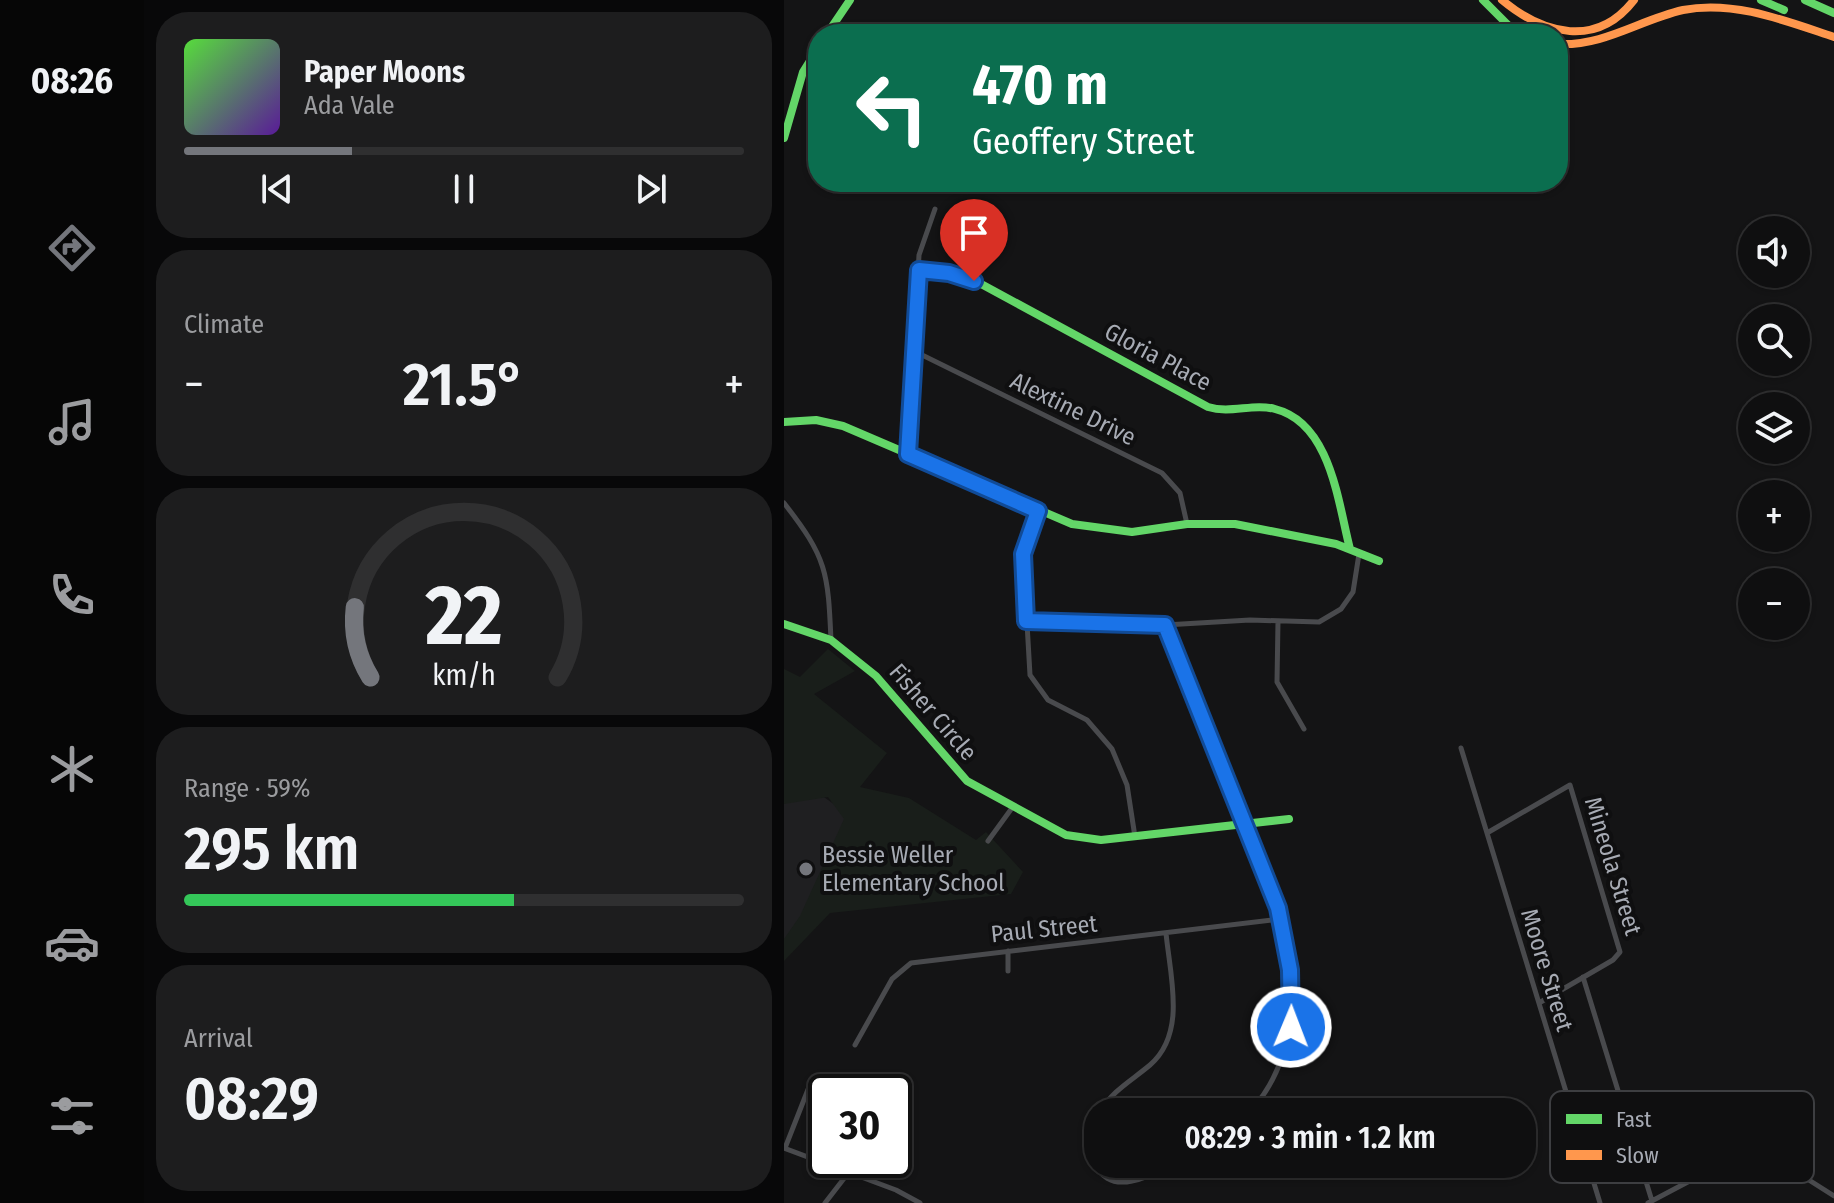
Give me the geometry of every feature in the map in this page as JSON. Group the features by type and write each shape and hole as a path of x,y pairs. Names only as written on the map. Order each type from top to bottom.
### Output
{"main road":[{"path":"834,24 850,0"},
{"path":"1483,0 1507,24"},
{"path":"1568,30 1581,31 1611,24 1621,18 1634,0"},
{"path":"1761,0 1834,35"},
{"path":"1805,0 1834,13"},
{"path":"1503,1 1513,11 1538,24"},
{"path":"1568,43 1605,41 1673,12 1720,5 1773,12 1834,35"},
{"path":"784,138 808,64"},
{"name":"Gloria Place","path":"919,270 949,273 983,285 1208,407 1229,412 1274,409 1298,419 1317,438 1355,551"},
{"path":"784,422 809,419 832,422 1072,524 1108,531 1145,531 1187,524 1235,524 1355,551 1379,561"},
{"name":"Fisher Circle","path":"784,624 831,640 896,695 955,770 978,789 1074,838 1135,837 1289,819"}],"street":[{"path":"908,454 922,240 935,209"},
{"name":"Alextine Drive","path":"914,351 1162,473 1180,493 1187,524"},
{"path":"784,503 820,555 830,602 831,640"},
{"path":"1038,511 1023,554 1027,659 1032,681 1048,700 1092,724 1112,749 1127,785 1135,837"},
{"path":"1026,621 1165,625 1278,621 1312,623 1335,614 1353,592 1355,551"},
{"path":"1278,621 1277,682 1304,729"},
{"path":"1165,625 1281,919 1290,970 1291,1027 1277,1072 1259,1098"},
{"name":"Moore Street","path":"1461,748 1566,1091"},
{"name":"Mineola Street","path":"1487,833 1570,785 1620,950 1617,957 1583,977"},
{"path":"988,841 1012,808"},
{"name":"Paul Street","path":"855,1045 892,979 906,965 1281,919"},
{"path":"1111,1098 1118,1088 1154,1061 1168,1038 1173,1014 1166,933"},
{"path":"1008,951 1008,971"},
{"path":"1539,1003 1583,977 1617,1091"},
{"path":"808,1089 784,1148 808,1157"},
{"path":"825,1203 844,1178"},
{"path":"865,1178 920,1203"},
{"path":"1117,1178 1133,1181 1140,1178"},
{"name":"Moore Street","path":"1594,1183 1600,1203"},
{"path":"1650,1202 1686,1183"},
{"path":"1814,1183 1834,1196"}],"shaded area":[{"path":"828,649 855,671 814,694 887,753 860,787 909,798 976,840 986,832 1023,872 1011,894 830,913 784,961 784,939 800,916 844,819 828,797 784,804 784,669 800,677"},
{"name":"Bessie Weller Elementary School","path":"784,769 855,819 802,919 784,944"}],"traffic: fast":[{"path":"834,24 850,0"},
{"path":"1483,0 1507,24"},
{"path":"1761,0 1784,10"},
{"path":"1805,0 1834,13"},
{"path":"784,138 808,64"},
{"path":"919,270 949,273 983,285 1208,407 1267,407 1294,417 1309,430 1329,467 1350,549"},
{"path":"784,422 816,420 843,426 1072,524 1132,532 1187,524 1235,524 1336,544 1379,561"},
{"path":"784,624 831,640 876,676 967,781 1066,835 1101,840 1289,819"}],"traffic: slow":[{"path":"1502,0 1541,24"},
{"path":"1568,31 1604,25 1634,0"},
{"path":"1568,44 1622,32 1667,14 1702,8 1760,14 1834,37"}],"place":[{"name":"Bessie Weller Elementary School","path":"806,869"}],"route":[{"path":"974,281 949,273 919,270 908,454 1038,511 1023,554 1026,621 1165,625 1278,908 1287,938 1291,1027"}]}
